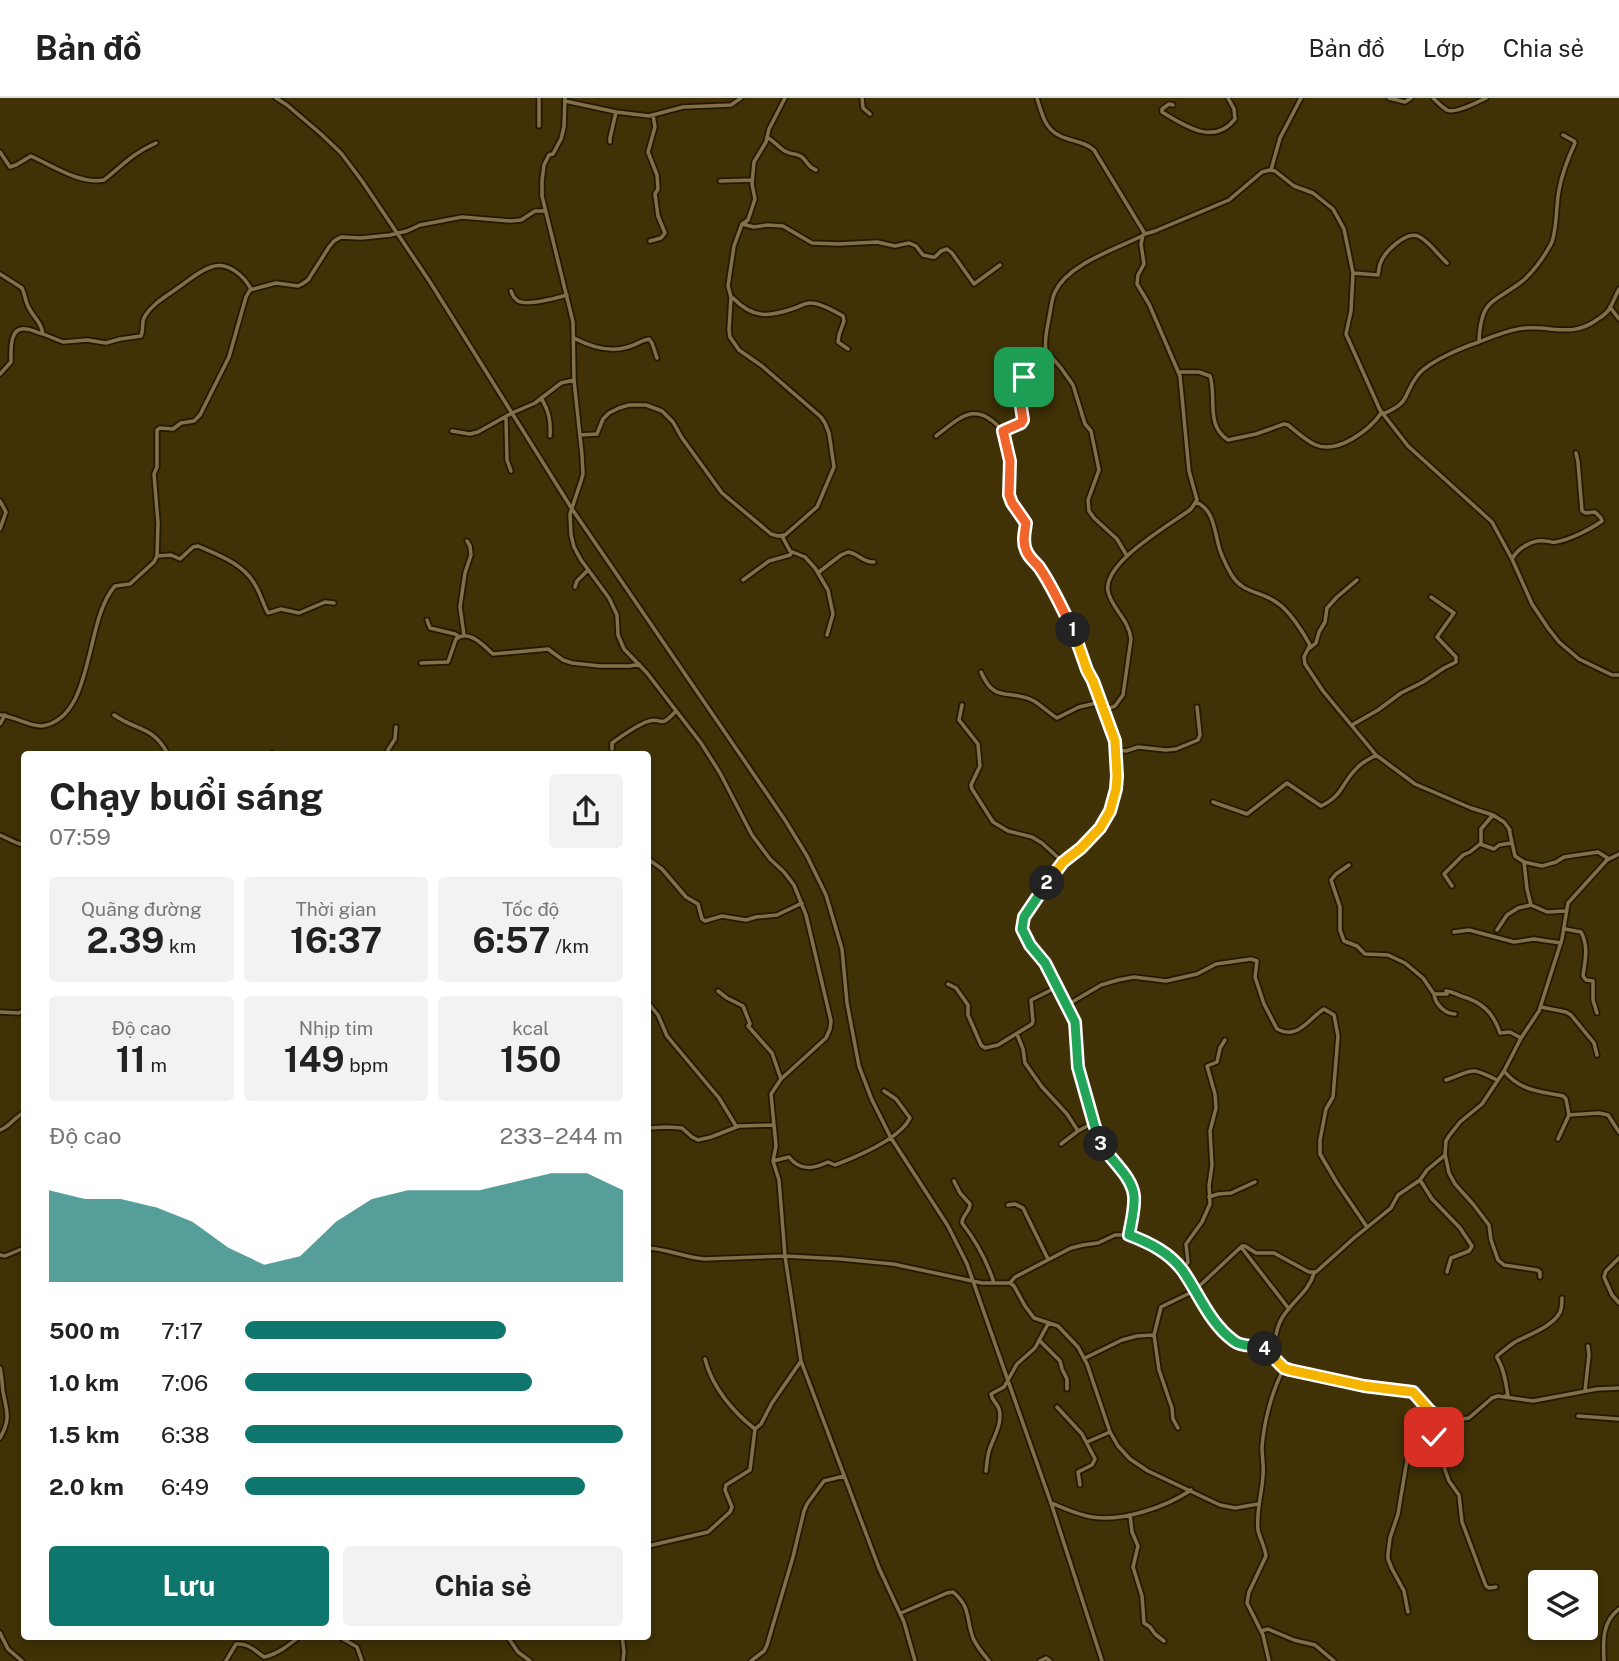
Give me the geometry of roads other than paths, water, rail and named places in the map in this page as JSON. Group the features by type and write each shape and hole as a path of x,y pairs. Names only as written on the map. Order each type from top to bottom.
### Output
{"street":[{"path":"276,98 341,153 399,234 572,509 807,856 826,895 842,949 847,1003 859,1066 891,1138 948,1226 974,1282 1051,1503 1102,1661"},
{"path":"531,99 539,98 539,126"},
{"path":"741,98 731,105 683,107 653,115 616,112 565,99 561,139 544,165 542,188 545,211 573,323 574,380 583,474 570,514 571,535 576,554 602,587 614,610 622,645 701,743 752,835 770,859 790,878 802,903 830,1025 825,1038 781,1080 771,1094 776,1146 774,1161 779,1180 785,1256 801,1361 879,1568 901,1613 915,1661"},
{"path":"580,435 597,434 603,419 619,408 646,405 662,411 673,422 682,439 722,494 771,534 782,536 817,507 834,467 825,423 762,366 739,349 730,337 729,330 732,297 728,286 731,264 734,246 743,224 748,220 755,199 752,180 754,162 785,98"},
{"path":"862,98 863,108 870,114"},
{"path":"1037,98 1044,122 1051,132 1083,143 1094,150 1143,235 1144,264 1137,284 1149,304 1178,372 1188,465 1196,502 1205,508 1215,526 1219,547 1229,569 1237,583 1280,604 1308,641 1310,648"},
{"path":"1173,105 1169,104 1162,112 1194,130 1220,131 1235,119 1234,109 1228,98"},
{"path":"1271,170 1280,138 1301,98"},
{"path":"1388,98 1405,102 1411,98"},
{"path":"1433,98 1452,111 1486,98"},
{"path":"683,107 685,99"},
{"path":"610,142 616,112"},
{"path":"650,242 665,235 656,202 655,194 659,190 657,175 648,152 655,127 653,115"},
{"path":"1479,342 1481,318 1487,307 1526,277 1552,243 1559,190 1575,142 1563,135"},
{"path":"767,138 785,152 803,157 809,167 816,170"},
{"path":"0,152 10,167 31,156 69,174 100,182 126,160 156,143"},
{"path":"1127,556 1117,539 1089,511 1088,500 1099,470 1091,431 1084,424 1073,386 1046,351 1045,337 1055,292 1076,269 1087,262 1143,235 1228,200 1262,172 1271,170 1287,182 1313,193 1334,209 1344,229 1353,273 1351,311 1346,334 1382,413 1408,446 1492,522 1532,604 1559,642 1579,659 1612,675 1619,675"},
{"path":"720,181 752,180"},
{"path":"0,724 3,715 38,726 45,725 64,716 71,708 89,661 100,612 110,592 115,586 131,584 157,556 157,430 173,429 181,423 194,421 200,415 229,357 246,297 251,289 276,283 302,284 308,280 329,247 341,237 399,234 420,225 462,218 521,220 534,211 545,211"},
{"path":"743,224 754,227 783,226 812,243 877,242 895,246 909,243 923,254 932,257 947,249 974,284 1000,265"},
{"path":"1353,273 1378,275 1384,256 1409,234 1421,237 1447,263"},
{"path":"0,373 11,362 13,336 21,328 67,342 87,340 106,344 141,336 144,317 150,309 192,277 214,266 232,269 251,289"},
{"path":"0,274 22,288 28,306 40,322 43,334"},
{"path":"1178,372 1199,372 1210,376 1214,421 1228,440 1286,424 1308,441 1328,448 1369,428 1382,413 1403,403 1420,372 1433,364 1479,342 1523,328 1576,330 1592,324 1604,315 1619,289"},
{"path":"511,291 516,299 523,302 567,295"},
{"path":"732,297 749,312 760,315 812,303 838,313 845,319 838,342 848,349"},
{"path":"1610,307 1619,319"},
{"path":"574,338 597,348 608,349 620,349 649,339 657,358"},
{"path":"1003,431 1022,422 1021,386 1024,377 1046,351"},
{"path":"452,430 470,434 478,432 505,416 535,404 561,383 574,380"},
{"path":"541,398 548,411 550,436"},
{"path":"936,436 959,418 972,413 992,419 1003,431 1010,461 1009,495 1026,523 1025,548 1040,569 1072,627 1115,741 1116,789 1106,820 1091,839 1063,862 1031,906 1022,925 1024,935 1045,963 1077,1027 1078,1067 1094,1124 1101,1143 1132,1189 1134,1202 1129,1235"},
{"path":"505,416 507,460 511,471"},
{"path":"1512,559 1528,544 1542,540 1558,541 1602,521 1595,512 1584,513 1581,509 1576,453"},
{"path":"0,501 6,515 0,529"},
{"path":"1104,710 1115,706 1124,695 1131,648 1131,631 1107,589 1111,574 1134,549 1191,509 1196,502"},
{"path":"782,536 792,552 805,557 819,572 828,590 833,614 827,635"},
{"path":"464,635 460,607 465,573 471,555 467,541"},
{"path":"157,556 172,555 180,559 193,547 198,546 225,558 248,574 268,613 281,610 299,612 325,602 334,603"},
{"path":"743,580 769,561 792,552"},
{"path":"819,572 848,552 865,561 874,562"},
{"path":"575,587 577,581 589,570"},
{"path":"1357,580 1327,608 1325,622 1318,632 1316,643 1304,657 1305,664 1322,691 1376,755 1415,783 1471,808 1493,814 1510,830 1508,829 1516,856 1524,862 1542,866 1564,857 1598,852 1609,859"},
{"path":"1352,725 1456,662 1456,657 1437,637 1454,613 1431,597"},
{"path":"427,620 430,628 475,639 493,654 548,649 572,663 600,666 639,664"},
{"path":"421,663 449,662 458,636"},
{"path":"981,672 991,690 1030,699 1058,718 1079,707 1101,702"},
{"path":"962,705 959,720 978,744 980,766 971,785 988,816 1000,827 1042,843 1063,862"},
{"path":"1116,750 1126,751 1138,747 1176,749 1198,740 1198,707"},
{"path":"612,749 612,743 636,727 652,720 667,721 676,711"},
{"path":"114,715 150,733 166,751"},
{"path":"389,751 396,727"},
{"path":"1213,802 1247,814 1287,783 1321,806 1340,792 1357,767 1376,755"},
{"path":"1481,844 1481,830 1493,814"},
{"path":"0,835 21,844"},
{"path":"1481,844 1494,849 1499,845 1511,843"},
{"path":"1452,886 1445,873 1463,855 1481,844"},
{"path":"1540,1277 1537,1270 1504,1265 1498,1260 1489,1225 1449,1173 1445,1148 1449,1136 1460,1122 1482,1104 1541,1007 1564,929 1568,903 1609,859 1619,854"},
{"path":"651,861 662,869 686,897 698,904 705,921 722,916 746,920 777,915 802,903"},
{"path":"1524,862 1531,905"},
{"path":"1349,865 1331,880 1340,908 1339,923 1343,940 1357,946 1365,954 1388,955 1405,962 1423,978 1438,1005 1449,1014 1455,1014"},
{"path":"1497,930 1507,915 1518,908 1531,905 1547,912 1566,911"},
{"path":"1564,929 1581,932 1584,937 1587,952 1583,976 1586,980 1593,981 1593,1000 1597,1013"},
{"path":"1454,932 1469,930 1514,942 1534,939 1560,943"},
{"path":"1067,1005 1104,984 1134,977 1166,981 1198,974 1216,964 1251,959 1257,961 1255,977 1260,993 1274,1026 1280,1031 1291,1033 1299,1030 1324,1009 1334,1015 1338,1040 1332,1099 1326,1109 1320,1154 1367,1227"},
{"path":"948,984 956,988 968,1005 968,1015 983,1047 998,1045 1033,1023 1030,1003 1032,999 1058,987"},
{"path":"718,991 743,1006 750,1024 748,1026 765,1043 774,1057 781,1080"},
{"path":"1434,994 1447,995 1446,991 1453,991 1460,996 1464,995 1484,1006 1500,1033 1510,1032 1521,1038"},
{"path":"651,1006 667,1036 719,1098 736,1126"},
{"path":"1541,1007 1571,1015 1594,1043 1597,1055"},
{"path":"0,1012 21,1012"},
{"path":"1016,1034 1022,1046 1025,1063 1052,1099 1073,1121 1078,1131"},
{"path":"1182,1271 1188,1262 1186,1244 1204,1218 1209,1203 1212,1165 1210,1131 1216,1108 1207,1066 1217,1062 1225,1040"},
{"path":"1446,1080 1473,1070 1497,1080"},
{"path":"1504,1071 1522,1087 1564,1097 1569,1115 1558,1139"},
{"path":"774,1161 789,1157 795,1164 810,1168 828,1162 837,1164 891,1138 910,1118 896,1099 884,1091"},
{"path":"0,1130 21,1114"},
{"path":"1569,1115 1606,1114 1619,1132"},
{"path":"1061,1144 1078,1131 1094,1124"},
{"path":"651,1128 682,1128 698,1140 711,1138 736,1126 773,1125"},
{"path":"1272,1355 1279,1325 1309,1286 1314,1273 1391,1208 1398,1195 1420,1180 1445,1154"},
{"path":"1420,1180 1432,1199 1460,1228 1472,1246 1469,1251 1451,1258 1447,1272"},
{"path":"954,1181 970,1205 962,1223 983,1256 994,1283"},
{"path":"1209,1197 1231,1193 1255,1182"},
{"path":"1008,1205 1015,1204 1023,1208 1048,1259"},
{"path":"1010,1283 1015,1277 1071,1248 1098,1243 1115,1235 1129,1235 1160,1250 1182,1271 1214,1320 1233,1341 1267,1350 1284,1368 1364,1386 1410,1390 1429,1410 1442,1418 1466,1419 1498,1396 1533,1401 1585,1391 1619,1388"},
{"path":"1178,1428 1158,1370 1154,1335 1161,1307 1194,1291 1245,1246 1257,1253 1274,1253 1314,1273"},
{"path":"1241,1247 1289,1309"},
{"path":"651,1248 704,1259 785,1256 893,1264 974,1282 1010,1283 1030,1314 1063,1330 1078,1347 1085,1358 1110,1432 1130,1459 1214,1503 1229,1507 1258,1504"},
{"path":"0,1255 5,1256 21,1249"},
{"path":"1619,1258 1606,1271 1604,1277 1619,1303"},
{"path":"1503,1397 1508,1396 1502,1366 1497,1356 1557,1317 1562,1298"},
{"path":"986,1471 990,1448 998,1431 999,1416 991,1394 1004,1387 1017,1364 1031,1353 1048,1324"},
{"path":"1085,1358 1122,1340 1154,1335"},
{"path":"1039,1340 1060,1361 1067,1379 1067,1389"},
{"path":"1585,1391 1588,1346"},
{"path":"705,1359 707,1370 716,1387 755,1429"},
{"path":"651,1545 708,1532 730,1512 732,1507 725,1488 750,1470 755,1429 761,1424 801,1361"},
{"path":"0,1368 8,1406 5,1428 0,1438"},
{"path":"1269,1661 1262,1632 1247,1604 1249,1592 1266,1556 1258,1530 1264,1437 1271,1403 1284,1368"},
{"path":"1057,1407 1082,1434 1095,1461 1078,1472 1080,1485"},
{"path":"1578,1416 1619,1419"},
{"path":"1442,1418 1446,1423 1441,1437 1445,1470 1459,1494 1462,1522 1486,1586 1496,1587"},
{"path":"1087,1443 1110,1432"},
{"path":"1408,1612 1404,1591 1388,1559 1390,1538 1398,1514 1409,1453 1443,1433"},
{"path":"751,1661 767,1646 806,1507 824,1481 844,1476"},
{"path":"1051,1503 1093,1517 1130,1515 1168,1503 1191,1490"},
{"path":"1130,1515 1132,1532 1139,1546 1133,1567 1142,1596 1144,1623 1164,1641"},
{"path":"901,1613 953,1592 967,1608 973,1637 989,1661"},
{"path":"1604,1661 1605,1627 1619,1609"},
{"path":"1262,1632 1268,1629 1294,1640 1315,1644 1334,1661"},
{"path":"0,1633 8,1648 22,1661"},
{"path":"226,1661 236,1644 254,1648 264,1657 268,1657 295,1640"},
{"path":"345,1640 357,1647 362,1661"},
{"path":"510,1640 518,1652 530,1661"},
{"path":"622,1640 623,1661"},
{"path":"1040,1661 1046,1658 1050,1661"}]}
